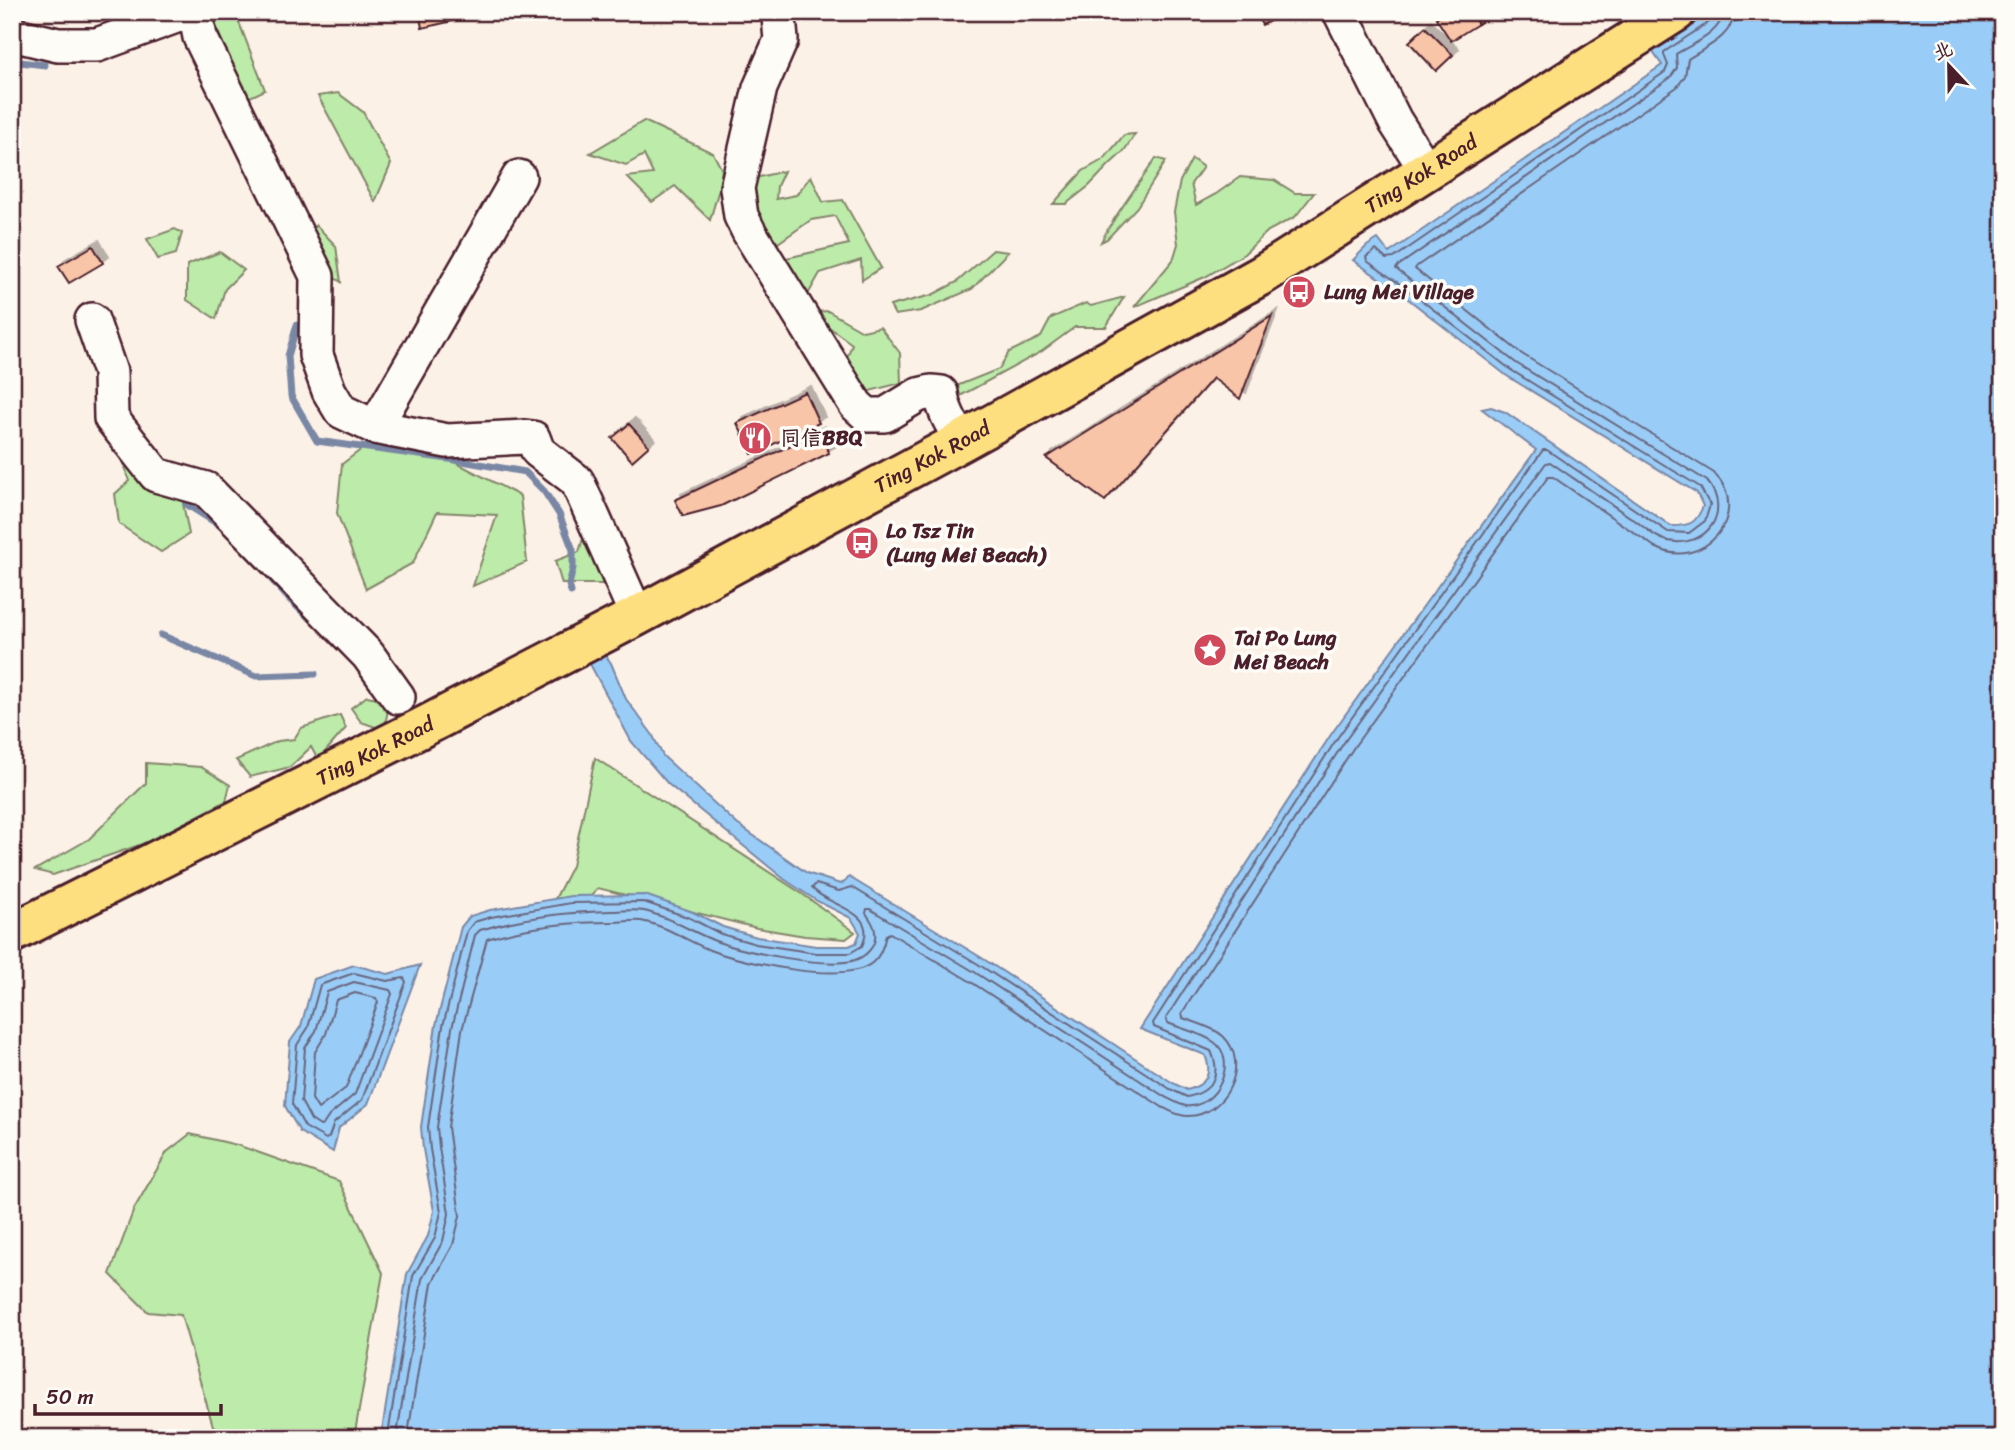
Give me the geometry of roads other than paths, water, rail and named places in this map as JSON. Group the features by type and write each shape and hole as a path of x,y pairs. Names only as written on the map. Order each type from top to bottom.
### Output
{"main road":[{"name":"Ting Kok Road","path":"12,933 638,616 1262,275 1676,12"},
{"name":"Ting Kok Road","path":"736,563 838,534 1012,444 1164,329"}],"street":[{"path":"12,32 58,45 97,45 187,12"},
{"path":"195,12 200,37 317,276 316,355 329,391 341,411 375,427 447,440 525,436 533,438 538,451 577,481 638,616"},
{"path":"776,12 781,27 781,40 760,88 737,188 741,216 856,405 867,415 885,415 918,396 931,392 941,393 947,416 962,441"},
{"path":"1340,12 1395,121 1427,171"},
{"path":"375,427 519,177"},
{"path":"92,320 110,372 111,418 156,475 206,489 368,655 398,697"}],"water":[{"path":"1711,12 2003,12 2003,1438 384,1438 382,1430 407,1274 428,1236 434,1211 421,1127 436,1025 461,927 470,916 571,896 645,895 693,912 723,927 757,937 816,946 849,946 856,943 860,933 851,918 817,901 784,879 668,784 631,741 590,664 590,659 603,652 611,663 626,699 652,734 663,756 737,824 807,873 840,884 849,877 982,958 1173,1083 1187,1090 1199,1085 1208,1073 1205,1055 1140,1029 1332,733 1536,450 1482,409 1491,407 1505,412 1671,526 1691,523 1698,517 1703,506 1697,493 1507,376 1403,295 1353,260 1378,239 1389,253 1662,65 1652,51"},
{"path":"354,965 388,974 420,965 368,1104 339,1128 333,1152 300,1132 285,1106 290,1042 301,1026 314,979"}],"waterway":[{"path":"12,61 45,65"},
{"path":"297,325 288,356 291,396 317,441 525,472 544,491 559,514 573,550 569,585 571,592"},
{"path":"186,504 224,528"},
{"path":"272,580 308,617"},
{"path":"161,635 256,676 315,674"}],"place":[{"name":"Lung Mei Village","path":"1299,292"},
{"name":"同信BBQ","path":"755,438"},
{"name":"Lo Tsz Tin (Lung Mei Beach)","path":"862,543"},
{"name":"Tai Po Lung Mei Beach","path":"1210,650"}]}
